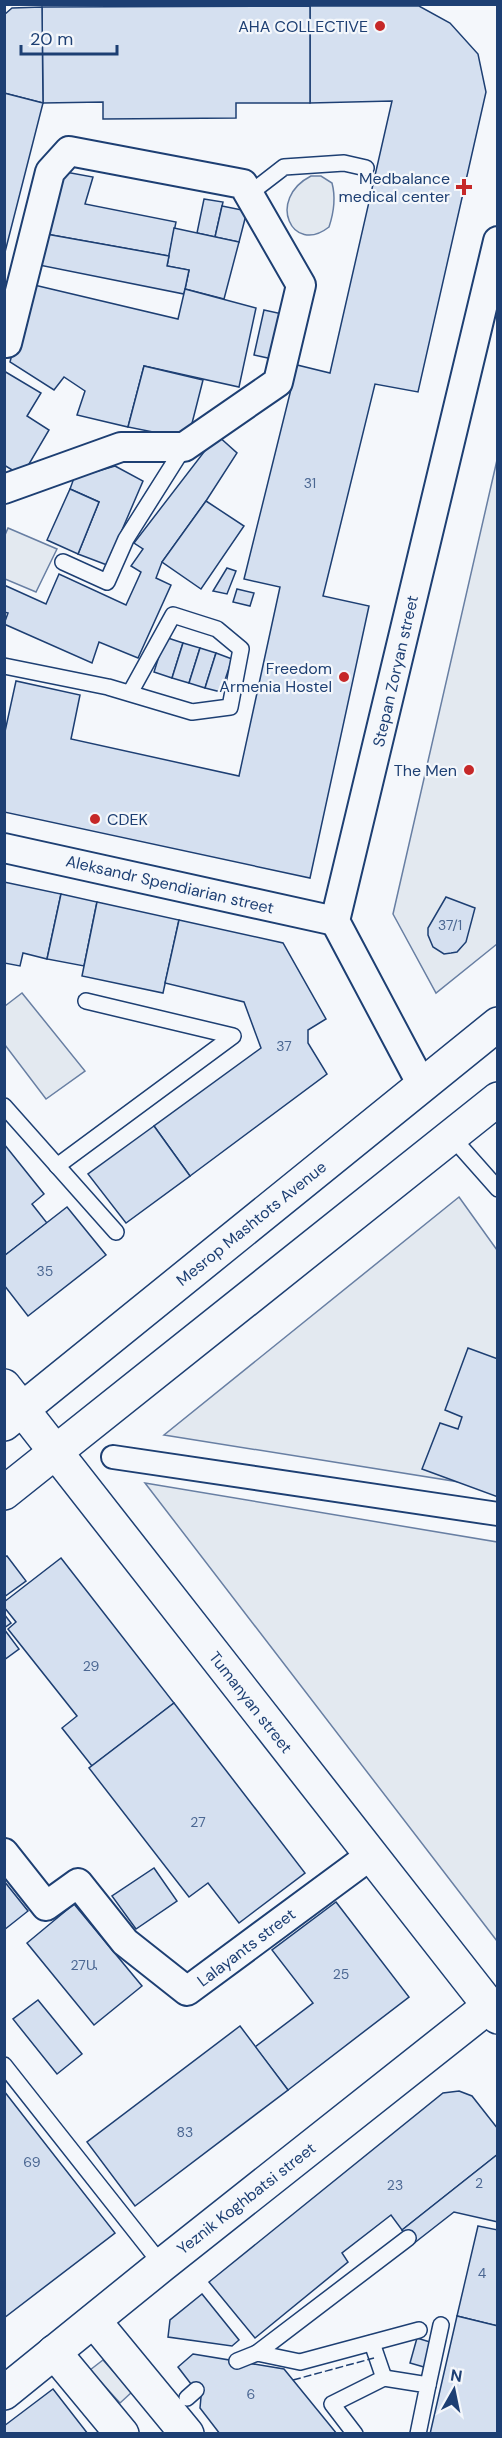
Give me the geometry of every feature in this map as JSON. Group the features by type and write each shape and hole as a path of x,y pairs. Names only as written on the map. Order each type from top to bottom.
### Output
{"main road":[{"name":"Mesrop Mashtots Avenue","path":"10,1406 422,1085 498,1023"},
{"path":"4,1493 498,1099"},
{"name":"Tumanyan street","path":"10,1406 56,1452 493,2011"},
{"name":"Yeznik Koghbatsi street","path":"9,2381 54,2352 162,2265 493,2011"},
{"path":"94,2321 186,2416"},
{"path":"54,2352 122,2433"}],"street":[{"path":"4,343 7,343 50,172 69,151 243,184 301,285 278,382 184,447 121,447 4,489"},
{"name":"Stepan Zoryan street","path":"335,921 498,241"},
{"name":"Aleksandr Spendiarian street","path":"4,848 335,921"},
{"path":"335,921 422,1085"},
{"path":"113,1457 498,1514"},
{"name":"Lalayants street","path":"4,1853 46,1906 78,1883 125,1942 188,1992 370,1855"}],"lane":[{"path":"249,194 284,167 344,163 366,168"},
{"path":"63,562 107,582 126,539 184,447"},
{"path":"4,666 130,693 192,712 230,707 241,649 217,629 173,615 130,693"},
{"path":"57,1166 233,1036 86,1001"},
{"path":"4,1106 116,1232"},
{"path":"451,1136 498,1189"},
{"path":"4,2066 162,2265"},
{"path":"237,2361 257,2353 408,2238"},
{"path":"418,2433 441,2325"},
{"path":"257,2353 300,2362 419,2330"},
{"path":"372,2343 384,2378"},
{"path":"355,2433 332,2404 384,2378 428,2385"}],"shaded area":[{"path":"311,176 321,176 332,183 334,205 329,227 316,234 304,234 295,230 289,221 287,210 290,198 297,186"},
{"path":"497,460 497,944 436,993 393,914"},
{"path":"8,528 57,549 36,592 5,579 5,535"},
{"path":"22,993 85,1071 46,1099 5,1045 5,1006"},
{"path":"459,1197 497,1250 497,1488 164,1435"},
{"path":"145,1483 497,1542 497,1941"},
{"path":"103,2360 132,2392 120,2403 90,2370"}],"building":[{"path":"310,6 419,6 450,23 478,54 486,92 418,392 375,384 323,596 369,606 310,878 4,812 4,736 16,681 80,695 71,739 239,776 280,587 244,579 297,365 330,373 392,101 310,103"},
{"path":"310,6 310,103 236,103 236,118 103,119 103,102 43,103 42,7"},
{"path":"42,7 43,103 4,93 4,15 12,8"},
{"path":"4,93 43,103 4,256"},
{"path":"60,171 93,177 85,204 176,222 169,256 46,234"},
{"path":"204,199 223,202 215,237 197,233"},
{"path":"222,206 247,211 239,242 215,237"},
{"path":"174,228 239,242 224,299 185,289 189,270 167,266"},
{"path":"46,234 169,256 167,266 189,270 184,294 34,264"},
{"path":"30,284 178,319 185,289 256,308 239,387 144,366 128,427 77,415 85,391 64,377 54,390 10,362"},
{"path":"264,310 287,315 277,360 254,355"},
{"path":"144,366 203,380 188,439 128,427"},
{"path":"4,371 41,393 27,416 49,430 22,476 4,465"},
{"path":"217,435 237,453 162,562 156,578 171,585 138,658 99,642 92,663 4,624 8,613 4,612 4,585 46,604 59,574 126,605 141,572 131,566 143,549 134,543"},
{"path":"115,466 143,481 107,565 78,554 99,502 70,489 74,478"},
{"path":"70,489 99,502 78,554 47,540"},
{"path":"206,501 244,526 201,589 162,562"},
{"path":"227,568 236,571 227,594 213,591"},
{"path":"237,589 254,593 250,606 233,602"},
{"path":"165,637 183,643 172,678 154,672"},
{"path":"183,643 200,648 189,683 172,678"},
{"path":"200,648 216,653 205,688 189,683"},
{"path":"216,653 232,659 221,692 205,688"},
{"path":"4,882 61,894 47,959 23,953 20,966 4,963"},
{"path":"61,894 97,902 84,966 47,959"},
{"path":"446,897 475,908 466,942 457,952 444,954 433,947 428,928"},
{"path":"97,902 179,920 163,993 82,976"},
{"path":"179,920 283,943 326,1019 308,1030 308,1043 327,1074 190,1176 154,1126 261,1048 244,1002 165,983"},
{"path":"154,1126 190,1176 126,1223 88,1174"},
{"path":"4,1144 44,1194 32,1204 47,1223 4,1256"},
{"path":"67,1207 106,1255 28,1316 4,1285 4,1256"},
{"path":"468,1348 498,1359 498,1497 422,1469 440,1423 458,1429 462,1417 445,1410"},
{"path":"7,1556 26,1581 4,1597 4,1557"},
{"path":"61,1558 174,1703 92,1766 62,1728 77,1716 8,1629 16,1622 4,1607 4,1602"},
{"path":"4,1614 11,1623 4,1628"},
{"path":"4,1629 19,1649 4,1660"},
{"path":"174,1703 305,1873 239,1923 208,1883 189,1897 89,1768"},
{"path":"154,1868 177,1901 136,1929 112,1896"},
{"path":"4,1881 28,1911 4,1930"},
{"path":"336,1902 409,1997 288,2090 255,2047 313,2003 272,1950"},
{"path":"74,1904 142,1986 94,2025 27,1943"},
{"path":"38,2000 82,2054 57,2074 13,2019"},
{"path":"240,2026 288,2090 135,2206 87,2142"},
{"path":"4,2091 115,2233 4,2318"},
{"path":"459,2091 472,2096 498,2129 498,2154 402,2230 391,2215 342,2253 348,2262 255,2338 209,2282 443,2093"},
{"path":"498,2154 498,2222 454,2212 413,2244 402,2230"},
{"path":"478,2226 498,2230 498,2326 457,2316"},
{"path":"202,2294 239,2340 232,2346 168,2337 170,2320"},
{"path":"457,2316 498,2326 498,2434 430,2434"},
{"path":"417,2338 430,2342 424,2367 410,2363"},
{"path":"193,2354 284,2369 337,2434 220,2434 200,2408 201,2397 178,2367"},
{"path":"53,2389 88,2434 4,2434 4,2426"}],"fence":[{"path":"293,2380 374,2358"}],"place":[{"name":"AHA COLLECTIVE","path":"380,26"},
{"name":"Medbalance medical center","path":"464,187"},
{"name":"Freedom Armenia Hostel","path":"344,677"},
{"name":"The Men","path":"469,770"},
{"name":"CDEK","path":"95,819"}]}
